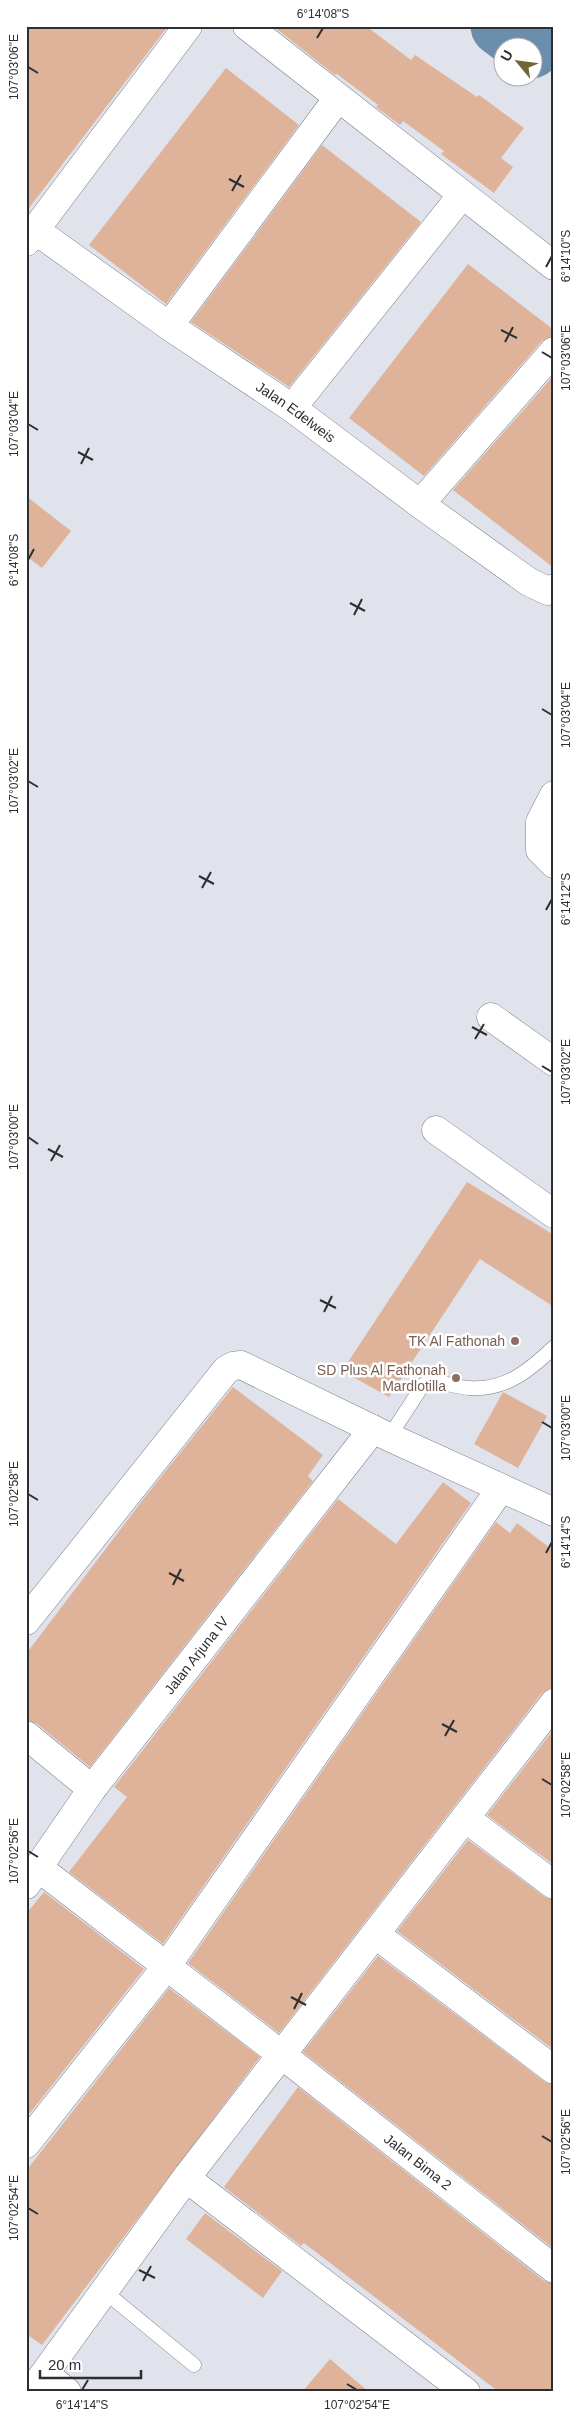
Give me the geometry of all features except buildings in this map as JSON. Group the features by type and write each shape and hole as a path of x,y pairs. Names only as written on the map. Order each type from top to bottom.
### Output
{"street":[{"path":"31,236 188,26"},
{"path":"247,26 554,266"},
{"path":"169,326 338,98"},
{"path":"292,408 462,195"},
{"name":"Jalan Edelweis","path":"31,236 292,408 420,504 529,582 548,591 554,588"},
{"path":"420,504 554,350"},
{"path":"554,794 540,822 540,850 554,864"},
{"path":"491,1017 554,1062"},
{"path":"436,1130 554,1214"},
{"path":"26,1621 226,1370 233,1366 241,1365 381,1433 554,1512"},
{"name":"Jalan Arjuna IV","path":"33,1877 92,1788 381,1433"},
{"path":"26,2144 166,1967 501,1488"},
{"path":"67,2392 38,2383 186,2178 554,1703"},
{"path":"26,1735 92,1788"},
{"path":"465,1818 554,1884"},
{"name":"Jalan Bima 2","path":"33,1877 166,1967 282,2055 554,2269"},
{"path":"375,1934 554,2070"},
{"path":"186,2178 466,2392"}],"lane":[{"path":"381,1433 427,1382 469,1388 502,1384 520,1376 554,1347"},
{"path":"104,2292 194,2365"}],"waterway":[{"path":"501,26 517,38"}],"place":[{"name":"TK Al Fathonah","path":"515,1341"},
{"name":"SD Plus Al Fathonah Mardlotilla","path":"456,1378"}]}
